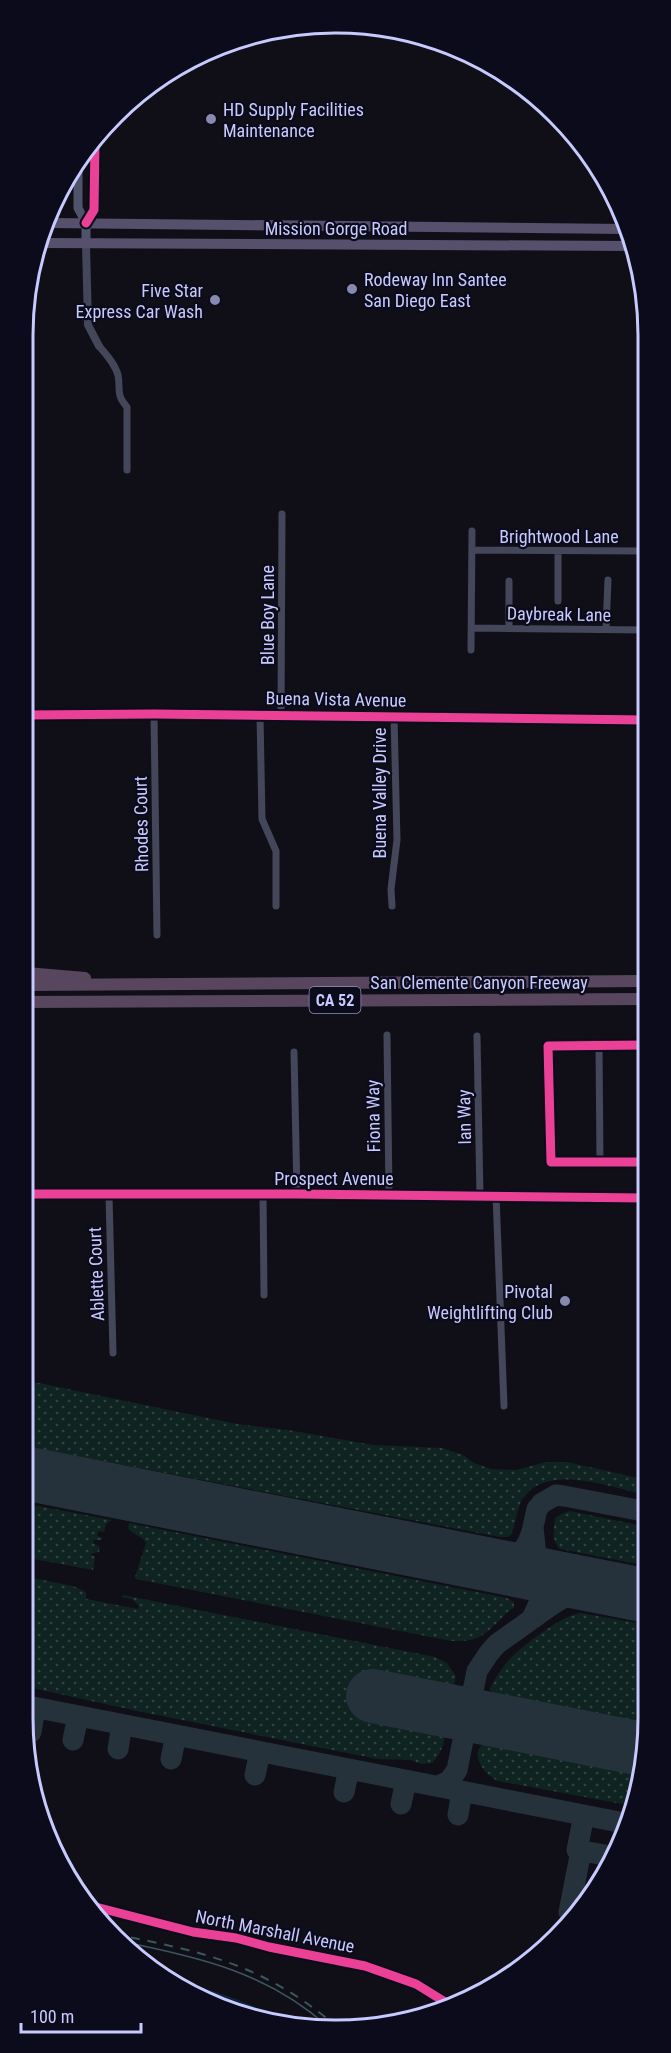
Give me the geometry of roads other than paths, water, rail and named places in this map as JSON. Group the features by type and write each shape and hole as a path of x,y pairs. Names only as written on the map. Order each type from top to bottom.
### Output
{"highway":[{"path":"33,974 206,984"},
{"name":"San Clemente Canyon Freeway","path":"33,985 638,981"},
{"name":"San Clemente Canyon Freeway","path":"33,1002 638,999"}],"main road":[{"path":"86,223 94,210 95,153"},
{"path":"78,177 78,208 86,223 86,244"},
{"name":"Mission Gorge Road","path":"55,223 618,229"},
{"name":"Mission Gorge Road","path":"47,243 625,246"},
{"name":"Prospect Avenue","path":"33,1194 297,1194 480,1197 496,1195 638,1198"},
{"name":"North Marshall Avenue","path":"101,1908 193,1932 236,1938 365,1966 416,1984 442,2000"}],"street":[{"path":"86,244 88,325 117,374 120,399 127,407 127,470"},
{"name":"Blue Boy Lane","path":"281,715 282,514"},
{"path":"471,650 472,531"},
{"name":"Brightwood Lane","path":"472,550 638,551"},
{"path":"558,550 558,601"},
{"path":"606,629 608,580"},
{"path":"509,581 509,628"},
{"name":"Daybreak Lane","path":"472,628 638,630"},
{"name":"Rhodes Court","path":"154,714 157,934"},
{"name":"Buena Vista Avenue","path":"33,715 281,715 638,720"},
{"path":"260,715 262,819 276,851 276,906"},
{"name":"Buena Valley Drive","path":"392,906 391,889 397,840 394,716"},
{"name":"Fiona Way","path":"387,1035 389,1195"},
{"name":"Ian Way","path":"477,1036 480,1197"},
{"path":"599,1045 600,1162"},
{"path":"638,1045 548,1046 551,1162 638,1162"},
{"path":"294,1052 297,1194"},
{"path":"263,1194 264,1296"},
{"name":"Ablette Court","path":"109,1195 113,1353"},
{"path":"496,1195 504,1406"}],"waterway":[{"path":"202,1989 263,2011"}],"tram line":[{"path":"136,1945 206,1961 257,1980 281,1993 318,2019"}],"railway":[{"path":"128,1937 176,1947 231,1963 282,1988 328,2020"}],"place":[{"name":"HD Supply Facilities Maintenance","path":"211,119"},
{"name":"Rodeway Inn Santee San Diego East","path":"352,289"},
{"name":"Five Star Express Car Wash","path":"215,300"},
{"name":"Pivotal Weightlifting Club","path":"565,1301"}]}
